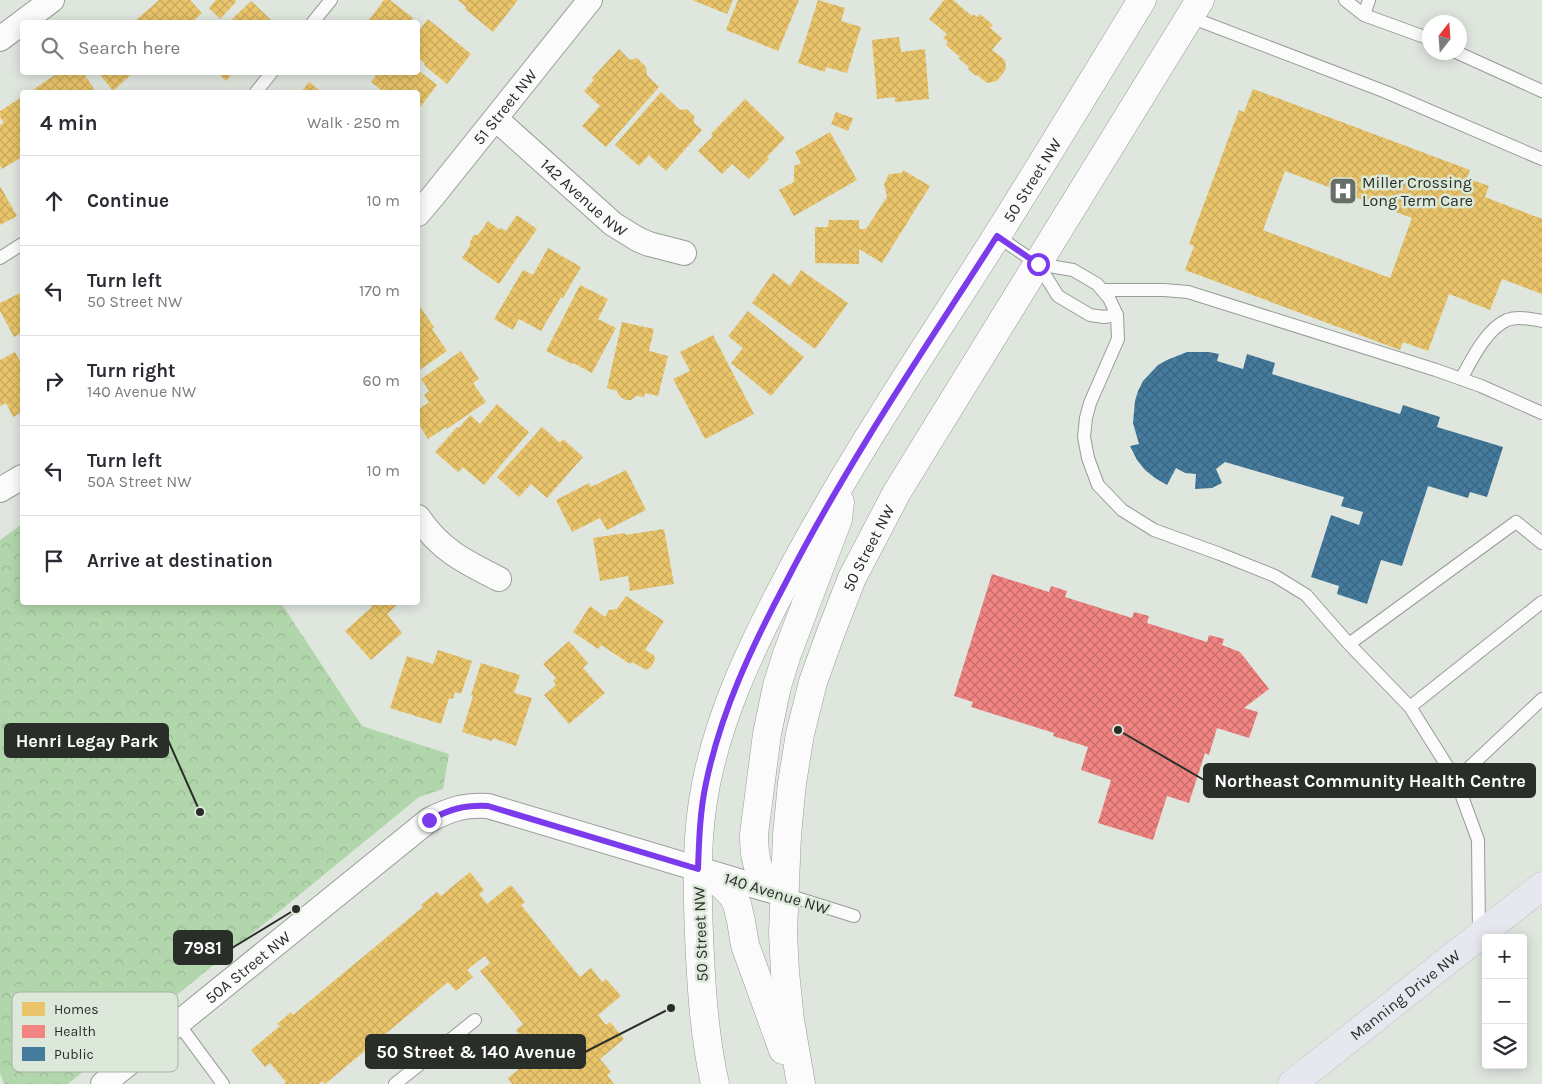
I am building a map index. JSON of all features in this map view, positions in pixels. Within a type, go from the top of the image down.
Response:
[{"type":"main road","name":"50 Street NW","points":[[715,1084],[710,1060],[701,985],[698,869],[700,822],[705,785],[723,720],[749,654],[803,548],[843,478],[997,236],[1142,0]]},
{"type":"main road","name":"50 Street NW","points":[[801,1084],[790,1020],[785,972],[784,894],[791,792],[800,734],[813,682],[830,632],[852,578],[897,492],[1195,8]]},
{"type":"main road","points":[[784,894],[765,880],[757,862],[754,846],[767,734],[777,686],[787,654],[838,519],[843,478]]},
{"type":"main road","points":[[698,869],[720,882],[732,895],[737,904],[745,944],[796,1084]]},
{"type":"main road","name":"Manning Drive NW","points":[[1292,1084],[1542,886]]},
{"type":"street","points":[[25,20],[52,0]]},
{"type":"street","name":"51 Street NW","points":[[420,212],[590,0]]},
{"type":"street","points":[[0,39],[20,24]]},
{"type":"street","name":"142 Avenue NW","points":[[496,119],[613,224],[639,240],[684,253]]},
{"type":"street","points":[[0,490],[20,479]]},
{"type":"street","points":[[420,520],[435,539],[446,549],[458,558],[499,580]]},
{"type":"street","name":"140 Avenue NW","points":[[470,805],[502,809],[784,894]]},
{"type":"street","name":"50A Street NW","points":[[178,1023],[429,820],[450,810],[470,805]]},
{"type":"street","name":"50A Street NW","points":[[103,1084],[118,1072]]},
{"type":"lane","points":[[315,20],[331,0]]},
{"type":"lane","points":[[1345,0],[1364,15],[1422,36]]},
{"type":"lane","points":[[1364,15],[1369,0]]},
{"type":"lane","points":[[1195,8],[1542,159]]},
{"type":"lane","points":[[1467,57],[1542,91]]},
{"type":"lane","points":[[258,90],[270,75]]},
{"type":"lane","points":[[997,236],[1038,264],[1058,296],[1090,314],[1104,317],[1117,315]]},
{"type":"lane","points":[[0,258],[20,245]]},
{"type":"lane","points":[[1038,264],[1074,270],[1097,284],[1109,298],[1117,315],[1118,339],[1090,403],[1086,418],[1084,437],[1088,458],[1098,485],[1122,510],[1154,530],[1275,576],[1306,595],[1349,644],[1410,707],[1456,780],[1478,840],[1478,937]]},
{"type":"lane","points":[[1102,290],[1188,292],[1461,379],[1542,413]]},
{"type":"lane","points":[[1461,379],[1475,352],[1490,333],[1506,320],[1522,318],[1542,321]]},
{"type":"lane","points":[[1349,644],[1516,522],[1542,544]]},
{"type":"lane","points":[[1410,707],[1542,602]]},
{"type":"lane","points":[[1456,780],[1542,699]]},
{"type":"lane","name":"140 Avenue NW","points":[[784,894],[854,916]]},
{"type":"lane","points":[[394,1084],[474,1020]]},
{"type":"lane","points":[[178,1023],[223,1084]]},
{"type":"green space","points":[[20,525],[20,605],[282,605],[362,726],[449,754],[443,789],[419,797],[178,994],[178,992],[12,992],[12,1072],[83,1072],[68,1084],[4,1084],[0,1073],[0,540]]},
{"type":"building: Homes","points":[[159,0],[190,0],[202,13],[194,20],[136,20]]},
{"type":"building: Homes","points":[[216,0],[235,0],[236,2],[220,19],[209,8]]},
{"type":"building: Homes","points":[[384,0],[390,0],[413,18],[411,20],[369,20]]},
{"type":"building: Homes","points":[[458,0],[518,0],[493,32],[465,9],[466,7]]},
{"type":"building: Homes","points":[[692,0],[733,0],[727,14]]},
{"type":"building: Homes","points":[[738,0],[799,0],[778,51],[726,30]]},
{"type":"building: Homes","points":[[818,0],[845,8],[841,21],[861,27],[847,73],[826,67],[825,72],[798,63]]},
{"type":"building: Homes","points":[[944,0],[953,0],[972,16],[973,14],[977,17],[980,14],[993,25],[990,28],[1002,38],[992,50],[1005,60],[1006,69],[997,81],[987,83],[976,76],[958,58],[960,57],[946,45],[948,42],[943,38],[947,34],[929,19]]},
{"type":"building: Homes","points":[[251,1],[271,20],[231,20]]},
{"type":"building: Homes","points":[[428,19],[471,54],[447,84],[424,65],[420,59],[420,29]]},
{"type":"building: Homes","points":[[899,37],[901,52],[925,49],[929,99],[895,102],[895,97],[877,99],[872,40]]},
{"type":"building: Homes","points":[[619,49],[630,60],[637,58],[646,67],[647,75],[659,87],[606,147],[582,126],[600,106],[584,91],[594,80],[592,78]]},
{"type":"building: Homes","points":[[420,72],[437,85],[420,107],[420,90],[381,90],[371,82],[376,75],[420,75]]},
{"type":"building: Homes","points":[[55,75],[85,75],[95,90],[33,90]]},
{"type":"building: Homes","points":[[100,75],[131,75],[114,90]]},
{"type":"building: Homes","points":[[220,75],[231,75],[226,81]]},
{"type":"building: Homes","points":[[309,82],[319,90],[303,90]]},
{"type":"building: Homes","points":[[1253,89],[1470,170],[1467,178],[1489,186],[1485,197],[1542,219],[1542,294],[1502,279],[1490,310],[1449,294],[1428,351],[1403,342],[1400,350],[1185,270],[1194,246],[1189,244],[1239,110],[1244,112]],"holes":[[[1285,171],[1412,218],[1390,278],[1263,230]]]},
{"type":"building: Homes","points":[[661,92],[680,110],[687,109],[694,116],[694,123],[702,130],[666,171],[649,155],[639,166],[615,145]]},
{"type":"building: Homes","points":[[20,98],[20,158],[2,169],[0,165],[0,125],[4,123],[0,117],[0,111]]},
{"type":"building: Homes","points":[[745,99],[785,138],[767,157],[769,159],[749,179],[732,164],[722,174],[698,151],[713,136],[711,134]]},
{"type":"building: Homes","points":[[836,112],[853,118],[848,131],[831,124]]},
{"type":"building: Homes","points":[[830,132],[857,180],[794,216],[779,190],[794,182],[794,166],[801,163],[795,152]]},
{"type":"building: Homes","points":[[903,170],[930,186],[882,263],[859,249],[859,264],[815,263],[815,227],[828,227],[829,220],[859,220],[859,229],[866,229],[887,197],[884,184],[889,174],[902,173]]},
{"type":"building: Homes","points":[[0,186],[17,216],[0,225]]},
{"type":"building: Homes","points":[[517,215],[537,229],[499,284],[462,258],[470,246],[474,235],[478,235],[488,221],[500,230],[501,228],[506,231]]},
{"type":"building: Homes","points":[[548,248],[581,267],[541,331],[519,319],[513,330],[494,319],[523,270],[533,275]]},
{"type":"building: Homes","points":[[801,270],[848,303],[815,349],[752,303],[773,273],[790,286]]},
{"type":"building: Homes","points":[[580,285],[608,299],[598,319],[616,328],[592,373],[546,351]]},
{"type":"building: Homes","points":[[20,293],[20,334],[14,337],[0,311],[0,303]]},
{"type":"building: Homes","points":[[420,307],[434,327],[432,329],[447,351],[420,370]]},
{"type":"building: Homes","points":[[748,311],[804,357],[771,396],[731,363],[743,348],[728,336]]},
{"type":"building: Homes","points":[[622,322],[654,329],[649,351],[668,356],[658,396],[645,393],[644,397],[636,396],[631,400],[626,400],[620,397],[617,391],[607,388]]},
{"type":"building: Homes","points":[[713,335],[754,414],[705,439],[673,379],[690,371],[680,352]]},
{"type":"building: Homes","points":[[461,351],[479,379],[473,383],[486,402],[447,429],[446,427],[428,439],[420,426],[420,409],[429,402],[424,395],[429,391],[421,379]]},
{"type":"building: Homes","points":[[15,352],[20,361],[20,413],[13,417],[6,403],[0,406],[0,360]]},
{"type":"building: Homes","points":[[497,404],[529,432],[484,485],[463,467],[458,472],[435,452],[470,415],[480,424]]},
{"type":"building: Homes","points":[[542,427],[560,443],[563,439],[583,457],[547,498],[531,484],[519,497],[497,477]]},
{"type":"building: Homes","points":[[626,470],[646,510],[607,530],[600,518],[572,532],[556,500],[589,483],[591,487]]},
{"type":"building: Homes","points":[[664,529],[674,584],[630,591],[628,576],[600,581],[593,538]]},
{"type":"building: Homes","points":[[626,596],[664,621],[645,650],[654,655],[655,660],[651,667],[646,670],[632,662],[630,664],[601,645],[598,649],[573,632],[590,606],[605,617],[609,610],[617,609]]},
{"type":"building: Homes","points":[[371,605],[397,605],[387,614],[402,633],[371,660],[345,631],[372,607]]},
{"type":"building: Homes","points":[[569,641],[588,663],[583,668],[605,693],[569,724],[544,695],[556,685],[553,681],[556,678],[543,664]]},
{"type":"building: Homes","points":[[438,650],[472,661],[461,694],[455,692],[453,699],[449,698],[441,724],[390,708],[407,656],[433,664]]},
{"type":"building: Homes","points":[[481,663],[520,675],[514,693],[532,698],[516,746],[493,738],[492,741],[462,732]]},
{"type":"building: Homes","points":[[470,872],[484,890],[479,894],[487,904],[511,885],[525,902],[521,905],[580,977],[591,968],[602,982],[606,979],[621,996],[598,1015],[606,1025],[610,1022],[624,1039],[600,1059],[611,1072],[607,1075],[614,1084],[512,1084],[508,1078],[537,1054],[535,1051],[542,1045],[538,1041],[530,1047],[516,1030],[523,1024],[480,971],[490,963],[485,956],[467,970],[473,977],[456,991],[448,982],[325,1084],[322,1081],[319,1084],[284,1084],[286,1082],[270,1063],[265,1067],[251,1050],[280,1026],[277,1024],[291,1012],[293,1015],[423,907],[421,905],[437,892],[441,896]]},
{"type":"building: Health","points":[[992,574],[1049,592],[1051,586],[1067,591],[1065,597],[1132,618],[1134,612],[1149,616],[1147,623],[1207,642],[1209,635],[1224,639],[1222,645],[1240,652],[1269,689],[1244,708],[1258,712],[1249,738],[1217,728],[1209,755],[1205,753],[1189,803],[1167,796],[1153,840],[1098,823],[1111,780],[1081,770],[1088,747],[1053,736],[1054,733],[971,707],[973,702],[954,696]]},
{"type":"building: Public","points":[[1187,352],[1219,354],[1217,361],[1243,369],[1247,354],[1275,363],[1272,374],[1400,414],[1403,405],[1440,417],[1437,427],[1503,447],[1487,497],[1470,492],[1468,498],[1428,486],[1402,566],[1381,560],[1367,604],[1337,594],[1339,586],[1311,577],[1331,515],[1359,525],[1363,512],[1341,506],[1344,497],[1225,462],[1216,469],[1222,483],[1212,488],[1195,489],[1196,474],[1185,473],[1176,468],[1167,485],[1145,470],[1137,460],[1130,446],[1139,444],[1133,423],[1138,391],[1143,381],[1158,365]]},
{"type":"place","name":"Miller Crossing Long Term Care","points":[[1343,191]]},
{"type":"place","name":"Northeast Community Health Centre","points":[[1118,730]]},
{"type":"place","name":"Henri Legay Park","points":[[200,812]]},
{"type":"place","name":"7981","points":[[296,909]]},
{"type":"place","name":"50 Street & 140 Avenue","points":[[671,1008]]},
{"type":"route","points":[[429,820],[450,810],[470,805],[488,806],[698,869],[700,822],[705,785],[723,720],[749,654],[803,548],[876,424],[997,236],[1038,264]]}]
